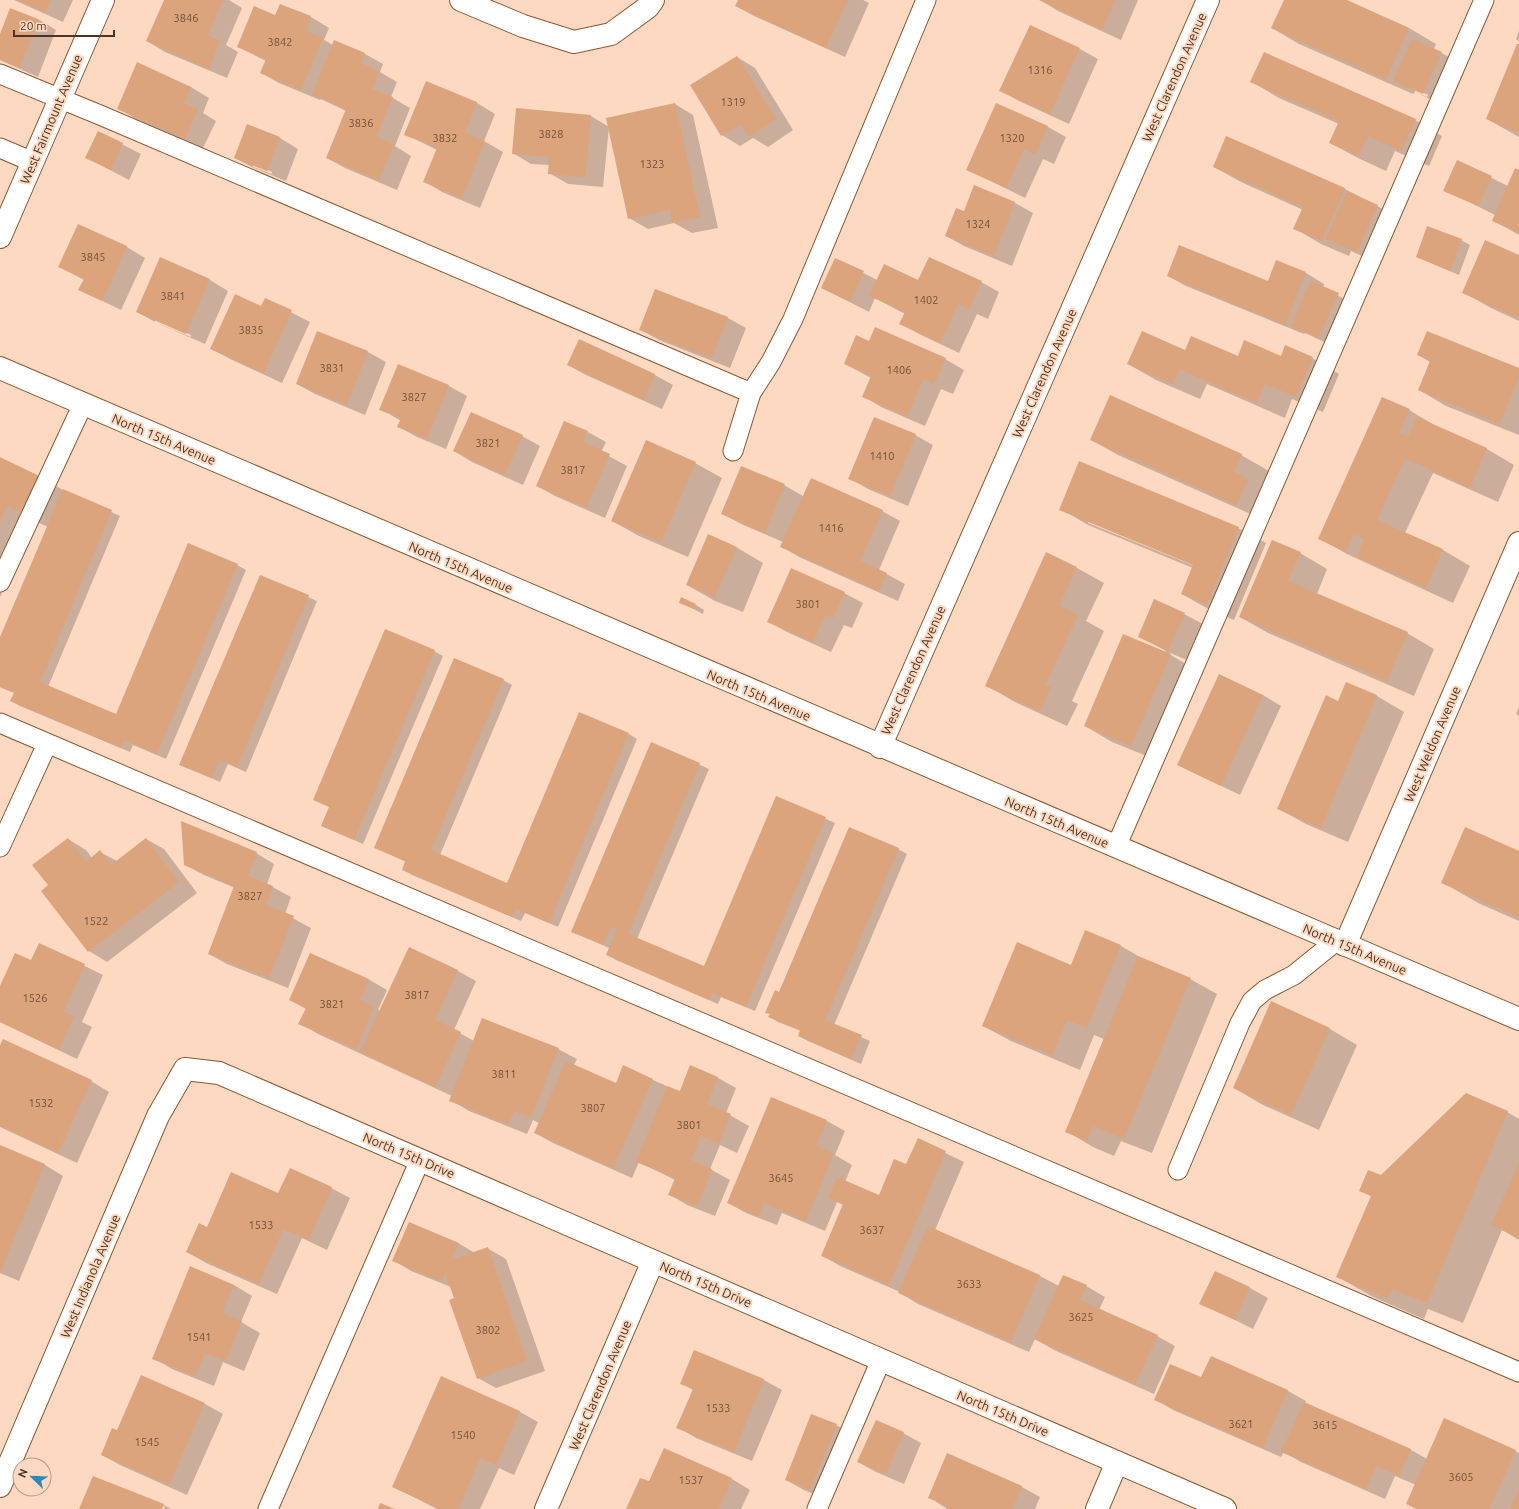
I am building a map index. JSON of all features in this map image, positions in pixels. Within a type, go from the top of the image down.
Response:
[{"type":"street","name":"West Fairmount Avenue","points":[[0,237],[103,0]]},
{"type":"street","points":[[461,0],[523,26],[574,42],[611,34],[648,7],[653,0]]},
{"type":"street","name":"West Clarendon Avenue","points":[[880,746],[1208,0]]},
{"type":"street","name":"North 15th Avenue","points":[[0,368],[1519,1019]]},
{"type":"street","name":"West Weldon Avenue","points":[[1340,943],[1519,543]]},
{"type":"street","name":"North 15th Drive","points":[[185,1069],[219,1074],[1225,1509]]},
{"type":"street","name":"West Indianola Avenue","points":[[0,1484],[158,1116],[185,1069]]},
{"type":"street","name":"West Clarendon Avenue","points":[[546,1509],[653,1261]]},
{"type":"street","points":[[1097,1509],[1117,1462]]},
{"type":"lane","points":[[733,451],[752,393],[771,362],[793,319],[926,0]]},
{"type":"lane","points":[[1116,847],[1484,0]]},
{"type":"lane","points":[[0,74],[752,393]]},
{"type":"lane","points":[[0,148],[33,162]]},
{"type":"lane","points":[[0,582],[83,404]]},
{"type":"lane","points":[[0,723],[1519,1372]]},
{"type":"lane","points":[[0,848],[47,744]]},
{"type":"lane","points":[[1178,1170],[1240,1023],[1252,1001],[1265,990],[1294,975],[1340,943]]},
{"type":"lane","points":[[268,1509],[420,1160]]},
{"type":"lane","points":[[817,1509],[882,1360]]},
{"type":"building","points":[[17,0],[50,0],[45,12]]},
{"type":"building","points":[[164,0],[223,0],[208,35],[220,41],[209,69],[146,41]]},
{"type":"building","points":[[738,0],[848,0],[826,48],[735,6]]},
{"type":"building","points":[[1039,0],[1116,0],[1102,30]]},
{"type":"building","points":[[1284,0],[1347,0],[1409,28],[1386,80],[1271,28]]},
{"type":"building","points":[[280,4],[311,16],[306,31],[323,38],[301,90],[260,73],[266,59],[237,47],[254,6],[275,15]]},
{"type":"building","points":[[10,8],[38,19],[20,68],[0,60],[0,34]]},
{"type":"building","points":[[1030,25],[1080,48],[1050,114],[999,91]]},
{"type":"building","points":[[1412,39],[1442,52],[1423,94],[1393,81]]},
{"type":"building","points":[[334,40],[365,53],[361,63],[379,71],[372,89],[393,97],[376,137],[394,144],[379,180],[326,158],[346,109],[312,95]]},
{"type":"building","points":[[1517,44],[1519,44],[1519,133],[1486,119]]},
{"type":"building","points":[[1264,52],[1416,119],[1401,151],[1368,136],[1359,156],[1329,143],[1339,121],[1250,82]]},
{"type":"building","points":[[737,56],[776,119],[749,137],[741,124],[721,136],[690,85]]},
{"type":"building","points":[[137,62],[191,87],[184,103],[198,109],[185,139],[117,109]]},
{"type":"building","points":[[426,81],[477,102],[465,133],[485,141],[462,198],[423,182],[437,148],[404,135]]},
{"type":"building","points":[[675,103],[700,217],[672,223],[670,210],[628,219],[606,118]]},
{"type":"building","points":[[996,103],[1048,126],[1035,154],[1024,149],[1006,188],[966,170]]},
{"type":"building","points":[[516,108],[591,115],[585,177],[548,174],[549,157],[512,154]]},
{"type":"building","points":[[247,124],[280,137],[267,171],[234,158]]},
{"type":"building","points":[[98,131],[123,143],[111,170],[85,158]]},
{"type":"building","points":[[1226,136],[1345,188],[1322,241],[1293,229],[1303,207],[1213,167]]},
{"type":"building","points":[[1457,160],[1492,176],[1478,206],[1443,191]]},
{"type":"building","points":[[1515,168],[1519,170],[1519,233],[1492,221]]},
{"type":"building","points":[[974,185],[1015,202],[994,256],[945,236],[956,208],[964,211]]},
{"type":"building","points":[[1347,191],[1378,205],[1357,252],[1326,239]]},
{"type":"building","points":[[78,224],[127,246],[102,301],[78,290],[84,279],[58,267]]},
{"type":"building","points":[[1427,226],[1462,239],[1450,271],[1416,257]]},
{"type":"building","points":[[1485,240],[1519,255],[1519,318],[1462,293]]},
{"type":"building","points":[[1179,245],[1268,281],[1276,260],[1306,272],[1285,325],[1167,276]]},
{"type":"building","points":[[160,257],[210,279],[186,334],[136,312]]},
{"type":"building","points":[[929,257],[982,281],[969,309],[958,304],[941,343],[899,324],[905,312],[869,296],[884,264],[918,280]]},
{"type":"building","points":[[835,258],[864,271],[850,302],[821,288]]},
{"type":"building","points":[[1311,281],[1339,293],[1318,338],[1291,326]]},
{"type":"building","points":[[655,289],[728,317],[712,358],[639,330]]},
{"type":"building","points":[[235,294],[261,306],[265,298],[292,310],[264,373],[210,349]]},
{"type":"building","points":[[875,327],[946,358],[934,384],[923,379],[907,416],[862,397],[871,376],[844,364],[856,335],[869,341]]},
{"type":"building","points":[[317,331],[368,351],[347,405],[296,384]]},
{"type":"building","points":[[1142,331],[1185,350],[1191,336],[1238,356],[1244,340],[1281,356],[1285,345],[1313,357],[1296,397],[1265,384],[1257,403],[1179,369],[1173,384],[1127,364]]},
{"type":"building","points":[[1427,331],[1519,368],[1519,376],[1500,424],[1418,390],[1430,361],[1417,355]]},
{"type":"building","points":[[579,339],[655,374],[644,400],[567,365]]},
{"type":"building","points":[[398,364],[449,385],[427,439],[397,427],[401,418],[379,410]]},
{"type":"building","points":[[1110,395],[1242,454],[1234,472],[1248,479],[1237,505],[1090,440]]},
{"type":"building","points":[[1382,397],[1410,409],[1399,433],[1408,437],[1417,417],[1487,448],[1470,488],[1405,458],[1377,520],[1443,549],[1426,588],[1357,557],[1364,539],[1354,534],[1346,552],[1318,539]]},
{"type":"building","points":[[471,412],[523,435],[505,475],[453,451]]},
{"type":"building","points":[[874,417],[916,434],[890,496],[848,479]]},
{"type":"building","points":[[564,421],[588,431],[583,442],[610,454],[586,508],[536,486]]},
{"type":"building","points":[[646,440],[696,462],[661,542],[611,521]]},
{"type":"building","points":[[0,457],[39,476],[22,513],[7,506],[0,522]]},
{"type":"building","points":[[1079,461],[1239,527],[1207,605],[1181,594],[1193,565],[1059,510]]},
{"type":"building","points":[[741,466],[785,484],[765,533],[721,514]]},
{"type":"building","points":[[811,478],[883,510],[860,561],[887,573],[879,591],[780,547]]},
{"type":"building","points":[[63,489],[112,510],[40,682],[116,714],[188,543],[238,564],[157,754],[124,740],[121,748],[10,701],[14,693],[0,687],[0,637]]},
{"type":"building","points":[[708,534],[737,547],[715,597],[686,585]]},
{"type":"building","points":[[1272,540],[1301,552],[1288,581],[1408,632],[1387,681],[1239,617]]},
{"type":"building","points":[[1046,552],[1077,567],[1059,606],[1078,615],[1045,685],[1051,687],[1040,711],[985,686]]},
{"type":"building","points":[[791,568],[845,592],[833,618],[825,615],[813,642],[767,622]]},
{"type":"building","points":[[260,575],[309,595],[237,767],[219,760],[211,778],[179,765]]},
{"type":"building","points":[[681,597],[696,604],[694,609],[679,603]]},
{"type":"building","points":[[1154,599],[1185,613],[1168,651],[1138,637]]},
{"type":"building","points":[[385,629],[435,650],[354,840],[321,826],[329,807],[313,800]]},
{"type":"building","points":[[1123,634],[1171,654],[1131,746],[1084,726]]},
{"type":"building","points":[[454,658],[504,679],[431,850],[507,883],[579,712],[629,733],[549,923],[516,909],[512,917],[402,870],[405,861],[374,848]]},
{"type":"building","points":[[1219,674],[1263,695],[1221,786],[1177,765]]},
{"type":"building","points":[[1346,682],[1377,695],[1321,828],[1277,809],[1326,695],[1338,701]]},
{"type":"building","points":[[651,742],[700,763],[628,934],[704,966],[776,796],[826,817],[746,1007],[712,993],[709,1000],[606,955],[617,929],[610,927],[603,945],[571,932]]},
{"type":"building","points":[[181,821],[257,852],[248,876],[273,886],[266,905],[294,916],[269,978],[208,954],[234,886],[184,865]]},
{"type":"building","points":[[849,827],[899,848],[825,1020],[862,1035],[851,1059],[798,1036],[800,1030],[768,1017],[770,1014],[765,1013],[775,990],[779,992]]},
{"type":"building","points":[[1465,827],[1519,851],[1519,917],[1441,883]]},
{"type":"building","points":[[68,838],[86,862],[100,850],[111,865],[146,838],[179,882],[88,952],[41,891],[48,885],[32,865]]},
{"type":"building","points":[[1085,930],[1121,945],[1087,1028],[1067,1020],[1052,1055],[982,1026],[1017,942],[1071,965]]},
{"type":"building","points":[[39,943],[85,964],[64,1011],[74,1016],[59,1050],[0,1022],[0,986],[15,953],[31,960]]},
{"type":"building","points":[[409,947],[458,970],[435,1020],[461,1032],[435,1087],[360,1052]]},
{"type":"building","points":[[310,953],[369,979],[360,1000],[374,1007],[356,1049],[298,1024],[306,1008],[289,1000]]},
{"type":"building","points":[[1138,956],[1191,978],[1124,1139],[1093,1126],[1087,1141],[1065,1132]]},
{"type":"building","points":[[1271,1001],[1330,1028],[1291,1115],[1233,1088]]},
{"type":"building","points":[[482,1018],[559,1048],[531,1117],[514,1111],[508,1124],[449,1101]]},
{"type":"building","points":[[3,1039],[92,1080],[58,1153],[0,1126],[0,1045]]},
{"type":"building","points":[[566,1061],[616,1083],[623,1065],[653,1079],[613,1168],[534,1133]]},
{"type":"building","points":[[690,1065],[718,1077],[707,1104],[731,1114],[719,1143],[701,1136],[691,1160],[712,1169],[697,1206],[668,1195],[675,1178],[636,1162],[667,1086],[680,1091]]},
{"type":"building","points":[[1466,1093],[1508,1111],[1427,1303],[1392,1289],[1388,1299],[1336,1277],[1371,1196],[1359,1191],[1368,1170],[1381,1175]]},
{"type":"building","points":[[771,1097],[827,1120],[816,1146],[834,1153],[806,1221],[764,1203],[758,1216],[727,1203]]},
{"type":"building","points":[[918,1138],[946,1151],[889,1285],[821,1256],[843,1204],[828,1198],[837,1177],[879,1195],[894,1159],[906,1164]]},
{"type":"building","points":[[0,1145],[45,1164],[0,1273]]},
{"type":"building","points":[[1519,1163],[1519,1238],[1491,1225]]},
{"type":"building","points":[[290,1168],[332,1187],[309,1240],[283,1229],[259,1284],[186,1252],[199,1223],[207,1227],[231,1172],[278,1193]]},
{"type":"building","points":[[409,1222],[459,1243],[451,1260],[488,1247],[527,1361],[477,1379],[449,1300],[454,1298],[445,1273],[441,1281],[392,1261]]},
{"type":"building","points":[[928,1226],[1040,1275],[1011,1342],[898,1293]]},
{"type":"building","points":[[190,1266],[234,1285],[222,1313],[242,1321],[226,1361],[205,1353],[195,1376],[152,1359]]},
{"type":"building","points":[[1215,1271],[1250,1287],[1235,1320],[1199,1304]]},
{"type":"building","points":[[1063,1275],[1087,1285],[1080,1300],[1158,1335],[1135,1384],[1034,1339]]},
{"type":"building","points":[[694,1350],[764,1379],[734,1452],[676,1428],[693,1389],[680,1384]]},
{"type":"building","points":[[1211,1356],[1288,1390],[1263,1448],[1154,1400],[1170,1364],[1201,1377]]},
{"type":"building","points":[[141,1375],[205,1403],[169,1485],[101,1455],[112,1428],[117,1430]]},
{"type":"building","points":[[441,1376],[520,1411],[496,1465],[480,1458],[458,1509],[440,1509],[392,1487]]},
{"type":"building","points":[[1304,1402],[1411,1449],[1399,1476],[1376,1466],[1366,1489],[1281,1452]]},
{"type":"building","points":[[811,1414],[837,1424],[810,1490],[785,1480]]},
{"type":"building","points":[[1444,1418],[1516,1450],[1489,1509],[1417,1509],[1406,1504]]},
{"type":"building","points":[[876,1420],[904,1432],[886,1474],[857,1462]]},
{"type":"building","points":[[664,1448],[732,1478],[719,1509],[626,1509],[640,1478],[649,1481]]},
{"type":"building","points":[[947,1453],[1022,1486],[1012,1509],[946,1509],[947,1506],[928,1498]]},
{"type":"building","points":[[93,1476],[164,1504],[162,1509],[79,1509]]},
{"type":"building","points":[[1519,1490],[1519,1509],[1510,1509]]},
{"type":"building","points":[[380,1503],[395,1509],[378,1509]]}]
